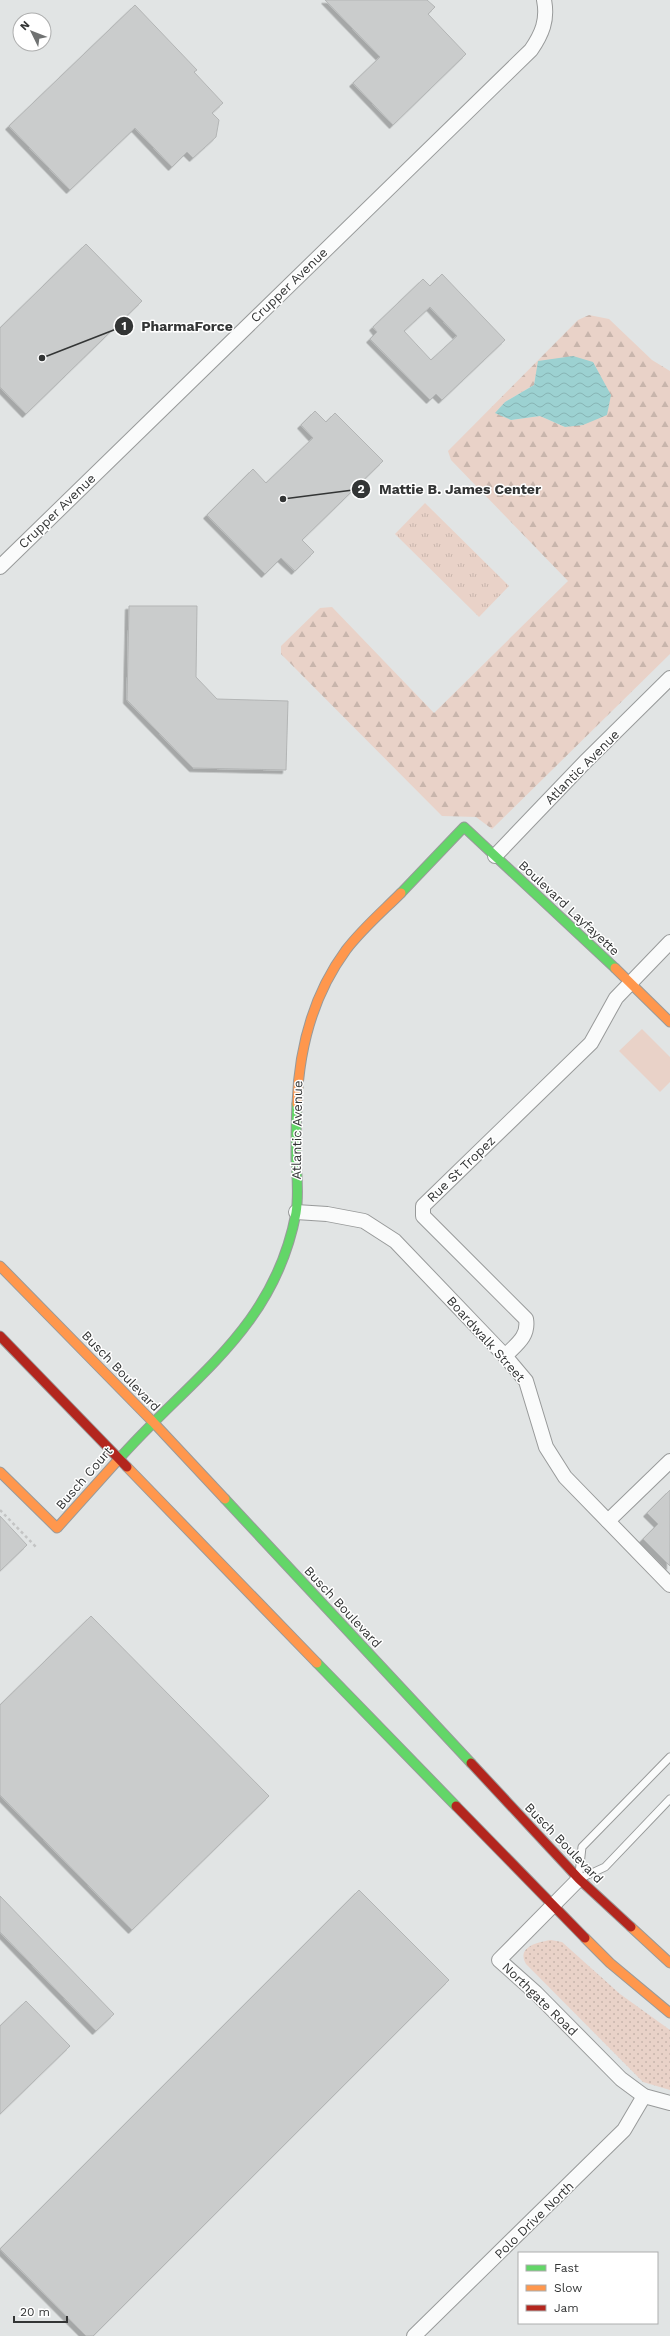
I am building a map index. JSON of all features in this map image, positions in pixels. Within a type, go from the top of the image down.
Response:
[{"type":"main road","name":"Boulevard Layfayette","points":[[450,841],[464,827],[630,982],[670,1022]]},
{"type":"main road","name":"Atlantic Avenue","points":[[153,1422],[220,1359],[250,1323],[269,1291],[296,1212],[298,1074],[303,1039],[314,1003],[331,970],[347,949],[450,841]]},
{"type":"main road","name":"Busch Boulevard","points":[[0,1266],[153,1422],[579,1879],[670,1963]]},
{"type":"main road","points":[[0,1336],[552,1905],[610,1963],[670,2012]]},
{"type":"main road","name":"Busch Court","points":[[0,1472],[57,1528],[153,1422]]},
{"type":"street","name":"Crupper Avenue","points":[[0,567],[531,50],[543,32],[545,6]]},
{"type":"street","name":"Atlantic Avenue","points":[[495,856],[585,762],[670,678]]},
{"type":"street","points":[[630,982],[670,942]]},
{"type":"street","name":"Rue St Tropez","points":[[505,1356],[524,1337],[528,1328],[526,1319],[423,1216],[423,1206],[591,1043],[616,998],[630,982]]},
{"type":"street","name":"Boardwalk Street","points":[[296,1212],[327,1214],[364,1221],[395,1241],[505,1356],[526,1382],[550,1453],[565,1477],[670,1585]]},
{"type":"street","points":[[608,1521],[670,1461]]},
{"type":"street","name":"Northgate Road","points":[[579,1879],[499,1960],[536,1992],[621,2079],[644,2096],[670,2103]]},
{"type":"street","name":"Polo Drive North","points":[[414,2336],[624,2130],[644,2096]]},
{"type":"lane","points":[[579,1879],[582,1847],[670,1757]]},
{"type":"lane","points":[[579,1879],[605,1866],[670,1799]]},
{"type":"path","points":[[0,1510],[37,1548]]},
{"type":"green space","points":[[589,315],[609,319],[652,360],[670,371],[670,654],[492,829],[476,817],[442,816],[281,654],[281,646],[320,608],[332,607],[434,713],[568,581],[451,460],[448,451],[578,320]],"holes":[[[554,360],[593,362],[601,378],[565,427],[540,416],[511,420],[496,413],[505,402],[534,385],[539,361]]]},
{"type":"green space","points":[[425,503],[509,586],[479,617],[395,534]]},
{"type":"green space","points":[[642,1029],[670,1057],[670,1082],[660,1092],[619,1051]]},
{"type":"green space","points":[[551,1940],[562,1942],[620,1994],[670,2030],[670,2090],[643,2082],[526,1964],[524,1953],[526,1949],[540,1942]]},
{"type":"water","points":[[573,356],[593,362],[611,395],[607,415],[583,425],[565,427],[540,416],[511,420],[495,413],[505,402],[534,385],[538,361]]},
{"type":"building","points":[[325,0],[427,0],[435,7],[428,14],[466,54],[393,125],[353,83],[380,57]]},
{"type":"building","points":[[135,5],[197,70],[194,72],[223,103],[212,113],[219,120],[216,137],[193,158],[187,152],[172,167],[135,128],[70,190],[9,126]]},
{"type":"building","points":[[86,244],[142,301],[26,414],[0,387],[0,328]]},
{"type":"building","points":[[442,274],[505,340],[442,400],[436,394],[430,400],[370,339],[377,332],[373,327],[423,279],[430,286]],"holes":[[[430,307],[457,336],[431,360],[404,331]]]},
{"type":"building","points":[[315,411],[326,422],[335,413],[383,461],[302,540],[314,552],[295,571],[281,558],[265,574],[207,515],[253,469],[266,483],[313,438],[301,425]]},
{"type":"building","points":[[129,606],[197,606],[196,677],[217,699],[288,701],[286,770],[193,768],[127,700]]},
{"type":"building","points":[[670,1490],[670,1566],[643,1539],[658,1524],[647,1513]]},
{"type":"building","points":[[0,1516],[27,1545],[0,1571]]},
{"type":"building","points":[[91,1616],[269,1796],[132,1930],[0,1795],[0,1705]]},
{"type":"building","points":[[359,1890],[449,1980],[93,2336],[86,2336],[0,2249]]},
{"type":"building","points":[[0,1896],[114,2014],[96,2031],[0,1932]]},
{"type":"building","points":[[26,2001],[70,2046],[0,2114],[0,2026]]},
{"type":"traffic: fast","points":[[401,893],[464,827],[615,968]]},
{"type":"traffic: fast","points":[[118,1460],[226,1350],[249,1321],[269,1289],[285,1254],[296,1213],[298,1193],[296,1159],[297,1104]]},
{"type":"traffic: fast","points":[[225,1499],[471,1763]]},
{"type":"traffic: fast","points":[[317,1663],[456,1806]]},
{"type":"traffic: slow","points":[[297,1104],[298,1083],[305,1043],[310,1023],[325,985],[352,942],[401,893]]},
{"type":"traffic: slow","points":[[615,968],[670,1022]]},
{"type":"traffic: slow","points":[[0,1266],[153,1422],[225,1499]]},
{"type":"traffic: slow","points":[[0,1472],[57,1528],[118,1460]]},
{"type":"traffic: slow","points":[[127,1467],[317,1663]]},
{"type":"traffic: slow","points":[[631,1927],[670,1963]]},
{"type":"traffic: slow","points":[[585,1938],[610,1963],[670,2013]]},
{"type":"traffic: jam","points":[[0,1336],[127,1467]]},
{"type":"traffic: jam","points":[[471,1763],[579,1879],[631,1927]]},
{"type":"traffic: jam","points":[[456,1806],[585,1938]]},
{"type":"place","name":"PharmaForce","points":[[42,358]]},
{"type":"place","name":"Mattie B. James Center","points":[[283,499]]}]
